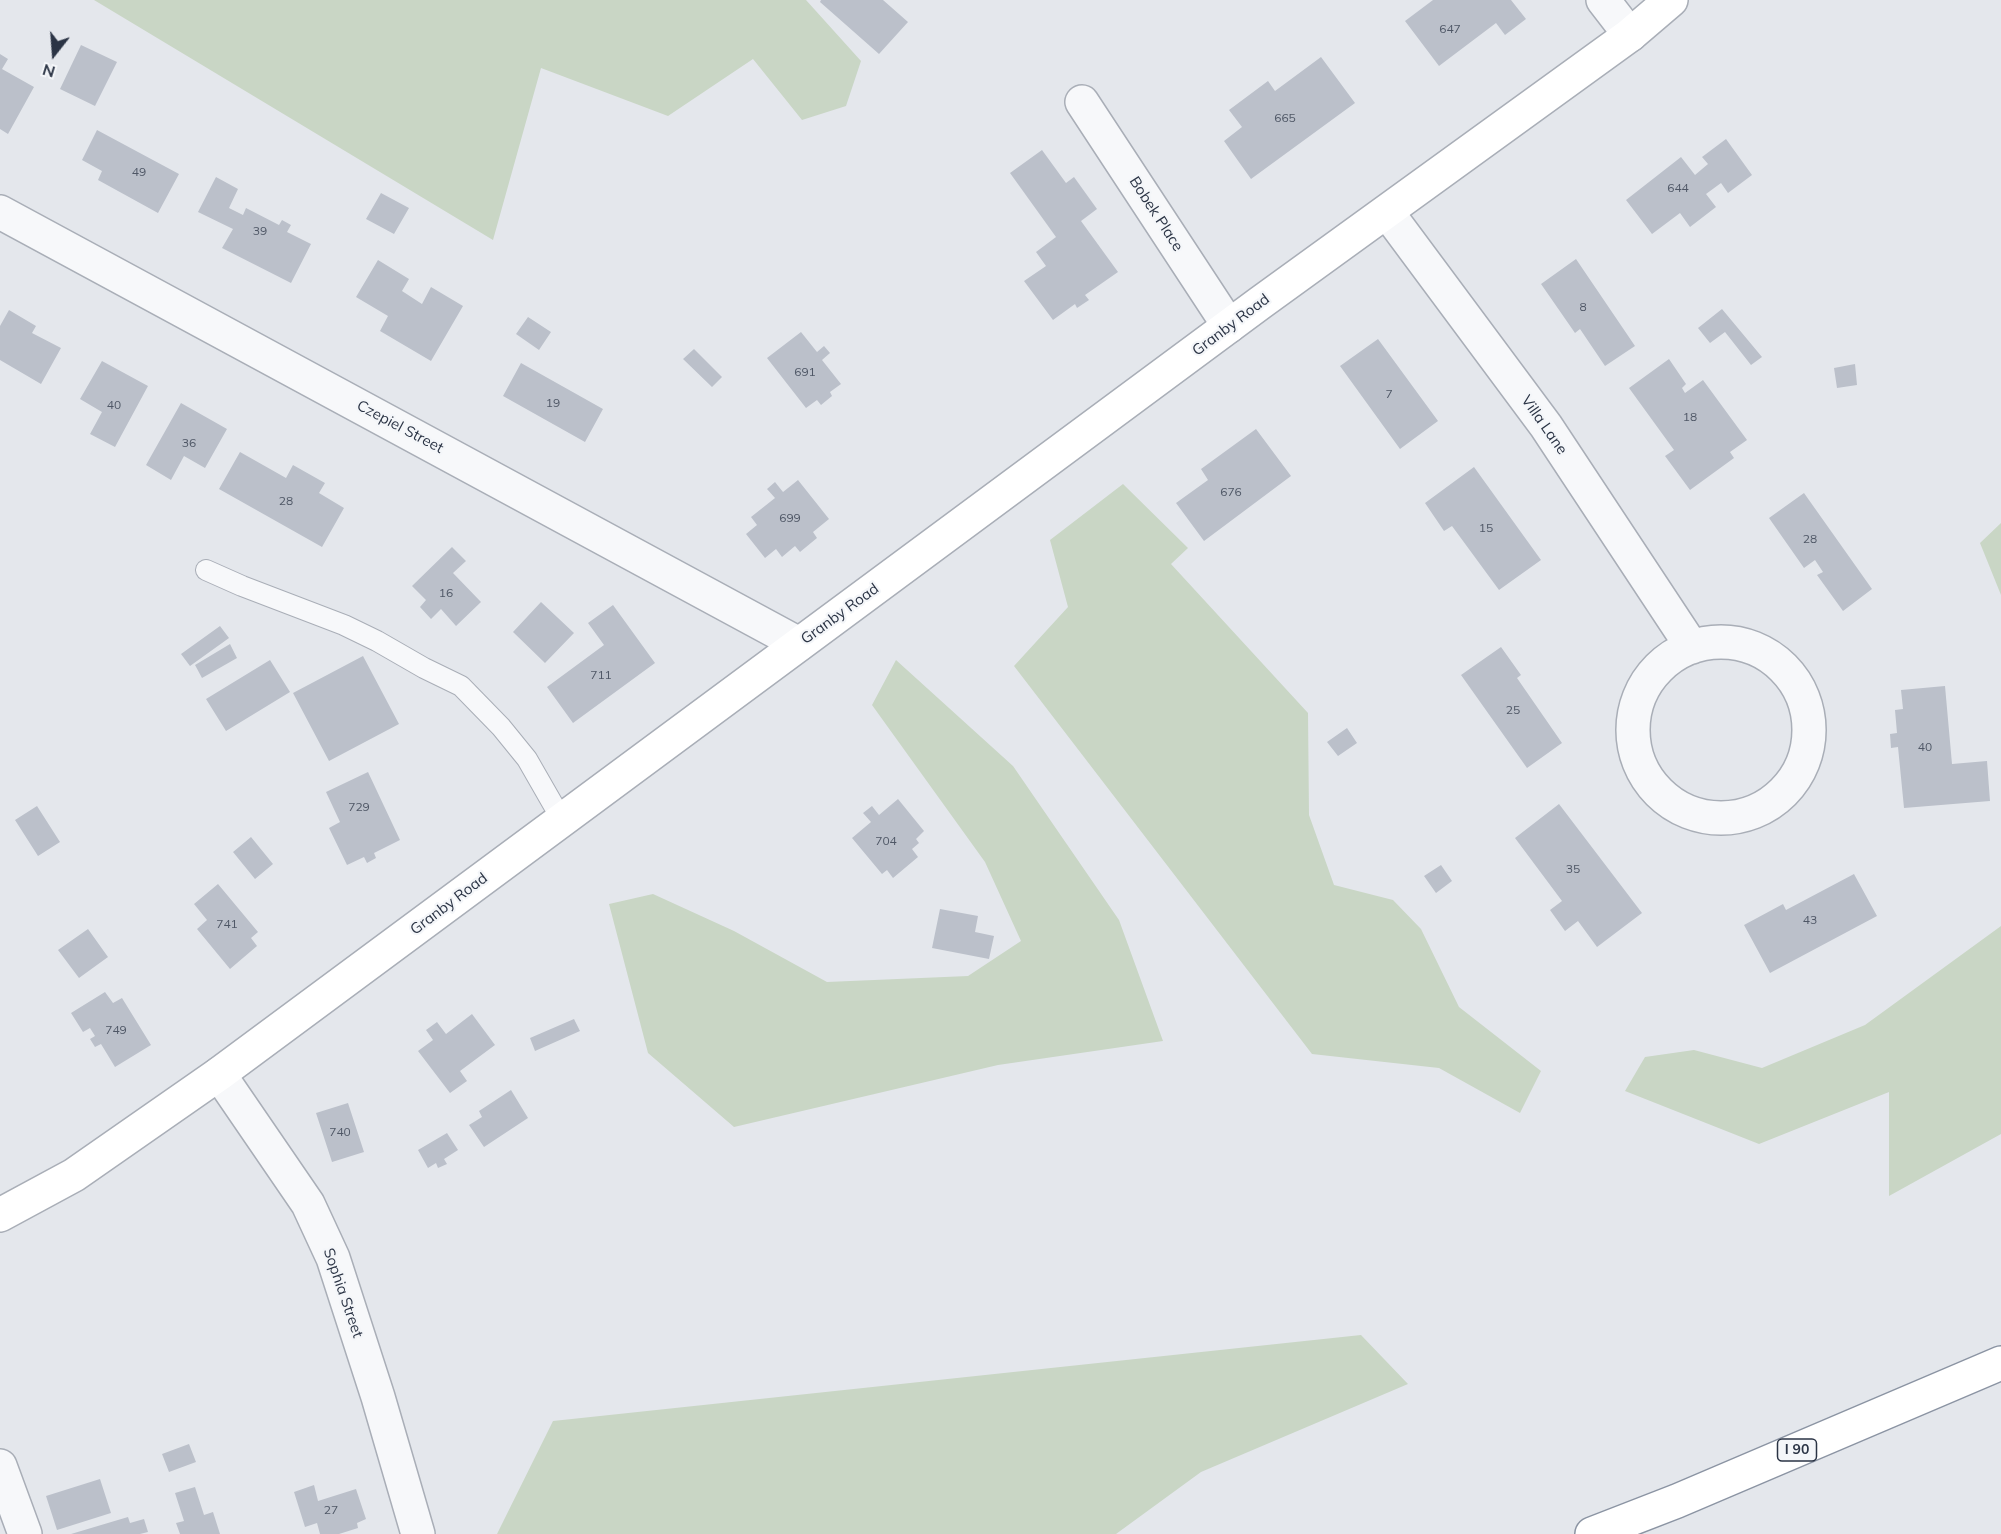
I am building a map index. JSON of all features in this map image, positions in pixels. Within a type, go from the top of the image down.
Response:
[{"type":"main road","name":"Granby Road","points":[[0,1215],[74,1175],[219,1074],[1229,326],[1630,35],[1671,0]]},
{"type":"main road","name":"I 90","points":[[1592,1534],[1677,1501],[2001,1363]]},
{"type":"street","points":[[1602,0],[1630,35]]},
{"type":"street","name":"Bobek Place","points":[[1082,102],[1229,326]]},
{"type":"street","name":"Czepiel Street","points":[[0,212],[799,644]]},
{"type":"street","name":"Villa Lane","points":[[1387,212],[1546,426],[1692,647]]},
{"type":"street","points":[[1712,642],[1731,642],[1751,647],[1769,656],[1785,668],[1797,684],[1806,703],[1810,722],[1810,742],[1796,779],[1782,795],[1766,807],[1748,815],[1727,819],[1706,818],[1686,812],[1667,800],[1652,786],[1641,768],[1634,748],[1633,727],[1636,706],[1644,687],[1657,669],[1673,656],[1692,647],[1712,642]]},
{"type":"street","name":"Sophia Street","points":[[219,1074],[308,1204],[333,1258],[378,1397],[418,1534]]},
{"type":"street","points":[[0,1466],[25,1534]]},
{"type":"lane","points":[[206,570],[377,641],[424,669],[461,686],[501,727],[527,759],[562,820]]},
{"type":"green space","points":[[94,0],[806,0],[861,61],[846,106],[802,120],[753,59],[668,116],[541,68],[493,240]]},
{"type":"green space","points":[[1123,484],[1188,548],[1171,564],[1308,713],[1309,815],[1334,885],[1393,900],[1421,929],[1459,1007],[1541,1071],[1520,1113],[1439,1068],[1312,1054],[1014,666],[1068,607],[1050,540]]},
{"type":"green space","points":[[2001,523],[2001,595],[1980,543]]},
{"type":"green space","points":[[896,660],[1013,766],[1119,920],[1163,1041],[998,1065],[734,1127],[648,1053],[609,904],[653,894],[734,931],[827,982],[968,976],[1021,941],[985,862],[872,705]]},
{"type":"green space","points":[[2001,926],[2001,1134],[1889,1196],[1889,1092],[1759,1144],[1625,1091],[1645,1057],[1694,1050],[1762,1068],[1865,1025]]},
{"type":"green space","points":[[1361,1335],[1408,1384],[1201,1472],[1116,1534],[497,1534],[553,1421]]},
{"type":"building","points":[[821,0],[883,0],[908,22],[879,54],[820,2]]},
{"type":"building","points":[[1433,0],[1511,0],[1526,19],[1505,35],[1496,23],[1439,66],[1405,21]]},
{"type":"building","points":[[81,45],[117,62],[95,106],[60,89]]},
{"type":"building","points":[[0,54],[8,59],[2,69],[34,87],[8,134],[0,129]]},
{"type":"building","points":[[1321,57],[1355,103],[1251,179],[1224,141],[1242,127],[1229,110],[1268,81],[1275,91]]},
{"type":"building","points":[[97,130],[179,174],[158,213],[98,180],[102,171],[82,160]]},
{"type":"building","points":[[1726,139],[1752,175],[1728,193],[1721,183],[1706,194],[1716,207],[1690,227],[1680,213],[1652,234],[1626,200],[1681,157],[1695,175],[1708,164],[1702,157]]},
{"type":"building","points":[[1042,150],[1066,183],[1074,177],[1097,209],[1081,221],[1118,272],[1085,295],[1089,300],[1077,308],[1075,304],[1053,320],[1024,281],[1046,266],[1036,252],[1056,237],[1010,173]]},
{"type":"building","points":[[216,177],[238,189],[229,208],[243,215],[246,208],[279,225],[282,220],[291,225],[287,232],[311,244],[291,283],[222,248],[233,229],[198,212]]},
{"type":"building","points":[[381,193],[409,208],[394,234],[366,219]]},
{"type":"building","points":[[1576,259],[1635,346],[1605,366],[1580,329],[1575,333],[1541,284]]},
{"type":"building","points":[[378,260],[409,279],[402,291],[422,304],[431,287],[463,306],[431,361],[380,331],[388,316],[356,297]]},
{"type":"building","points":[[1722,309],[1762,357],[1751,365],[1725,332],[1710,343],[1698,328]]},
{"type":"building","points":[[9,310],[36,326],[32,333],[61,348],[41,384],[0,360],[0,326]]},
{"type":"building","points":[[528,317],[551,332],[539,350],[516,334]]},
{"type":"building","points":[[801,332],[817,352],[824,346],[830,353],[822,360],[841,384],[830,392],[832,396],[821,405],[817,400],[806,408],[767,358]]},
{"type":"building","points":[[1378,339],[1438,421],[1400,449],[1340,366]]},
{"type":"building","points":[[694,349],[722,377],[712,387],[683,359]]},
{"type":"building","points":[[1669,359],[1686,384],[1682,388],[1685,393],[1703,380],[1747,440],[1730,452],[1734,458],[1690,490],[1665,456],[1674,450],[1629,388]]},
{"type":"building","points":[[102,361],[148,386],[115,447],[90,434],[102,412],[80,399]]},
{"type":"building","points":[[521,363],[603,409],[585,442],[503,396]]},
{"type":"building","points":[[1855,364],[1857,385],[1837,388],[1834,368]]},
{"type":"building","points":[[181,403],[227,429],[205,468],[184,456],[171,480],[146,465]]},
{"type":"building","points":[[1256,429],[1291,476],[1204,541],[1176,503],[1208,480],[1201,469]]},
{"type":"building","points":[[240,452],[286,478],[293,465],[325,483],[319,493],[344,508],[322,547],[219,489]]},
{"type":"building","points":[[1474,467],[1541,560],[1499,590],[1452,526],[1444,531],[1425,503]]},
{"type":"building","points":[[798,480],[829,519],[813,532],[817,538],[800,552],[795,546],[782,557],[776,549],[765,558],[746,534],[757,525],[751,517],[775,498],[767,489],[775,482],[783,492]]},
{"type":"building","points":[[1804,493],[1872,589],[1843,611],[1817,575],[1823,572],[1815,560],[1804,568],[1769,518]]},
{"type":"building","points":[[452,547],[466,561],[453,573],[481,602],[456,626],[441,609],[431,619],[420,607],[426,600],[412,586]]},
{"type":"building","points":[[541,602],[574,633],[545,663],[513,632]]},
{"type":"building","points":[[613,605],[655,663],[573,723],[547,687],[604,645],[588,623]]},
{"type":"building","points":[[220,626],[229,638],[190,666],[181,654]]},
{"type":"building","points":[[230,644],[237,658],[202,678],[195,665]]},
{"type":"building","points":[[1501,647],[1521,675],[1517,678],[1562,743],[1527,768],[1461,675]]},
{"type":"building","points":[[363,656],[399,724],[329,761],[293,693]]},
{"type":"building","points":[[270,660],[290,692],[226,731],[206,699]]},
{"type":"building","points":[[1945,686],[1952,764],[1987,761],[1990,801],[1904,808],[1898,747],[1891,748],[1890,734],[1897,733],[1895,710],[1903,709],[1901,690]]},
{"type":"building","points":[[1347,728],[1357,743],[1338,756],[1327,742]]},
{"type":"building","points":[[368,772],[400,840],[374,853],[376,858],[367,863],[364,857],[347,865],[329,828],[340,822],[326,792]]},
{"type":"building","points":[[898,799],[924,831],[916,839],[919,843],[912,849],[918,857],[893,878],[887,870],[882,874],[852,838],[871,822],[863,813],[872,806],[879,815]]},
{"type":"building","points":[[1559,804],[1642,913],[1597,947],[1578,921],[1565,931],[1550,910],[1562,901],[1515,838]]},
{"type":"building","points":[[37,806],[60,842],[38,856],[15,820]]},
{"type":"building","points":[[251,837],[273,864],[255,879],[233,852]]},
{"type":"building","points":[[1441,865],[1452,881],[1436,893],[1424,876]]},
{"type":"building","points":[[1854,874],[1877,916],[1770,973],[1744,925],[1783,904],[1786,910]]},
{"type":"building","points":[[218,884],[258,932],[251,938],[257,946],[230,969],[197,929],[207,920],[194,904]]},
{"type":"building","points":[[940,909],[978,916],[975,932],[994,936],[989,959],[932,948]]},
{"type":"building","points":[[88,929],[108,957],[79,978],[58,950]]},
{"type":"building","points":[[105,992],[113,1003],[122,998],[151,1045],[115,1067],[101,1044],[95,1047],[90,1039],[95,1036],[90,1028],[83,1032],[71,1013]]},
{"type":"building","points":[[472,1014],[495,1045],[460,1071],[467,1081],[450,1093],[418,1051],[433,1040],[426,1030],[437,1022],[446,1034]]},
{"type":"building","points":[[574,1019],[580,1031],[535,1051],[530,1038]]},
{"type":"building","points":[[511,1090],[528,1118],[484,1147],[469,1125],[482,1117],[479,1111]]},
{"type":"building","points":[[348,1103],[364,1152],[332,1162],[316,1113]]},
{"type":"building","points":[[447,1133],[458,1150],[444,1159],[447,1164],[438,1168],[436,1163],[428,1168],[418,1150]]},
{"type":"building","points":[[189,1444],[196,1462],[169,1472],[162,1454]]},
{"type":"building","points":[[100,1479],[111,1513],[57,1530],[46,1496]]},
{"type":"building","points":[[314,1485],[318,1501],[356,1489],[366,1519],[357,1523],[358,1528],[339,1534],[320,1534],[317,1523],[305,1527],[294,1492]]},
{"type":"building","points":[[195,1487],[204,1515],[213,1512],[220,1534],[180,1534],[176,1523],[184,1521],[175,1493]]},
{"type":"building","points":[[128,1517],[130,1523],[144,1519],[148,1532],[71,1534]]}]
